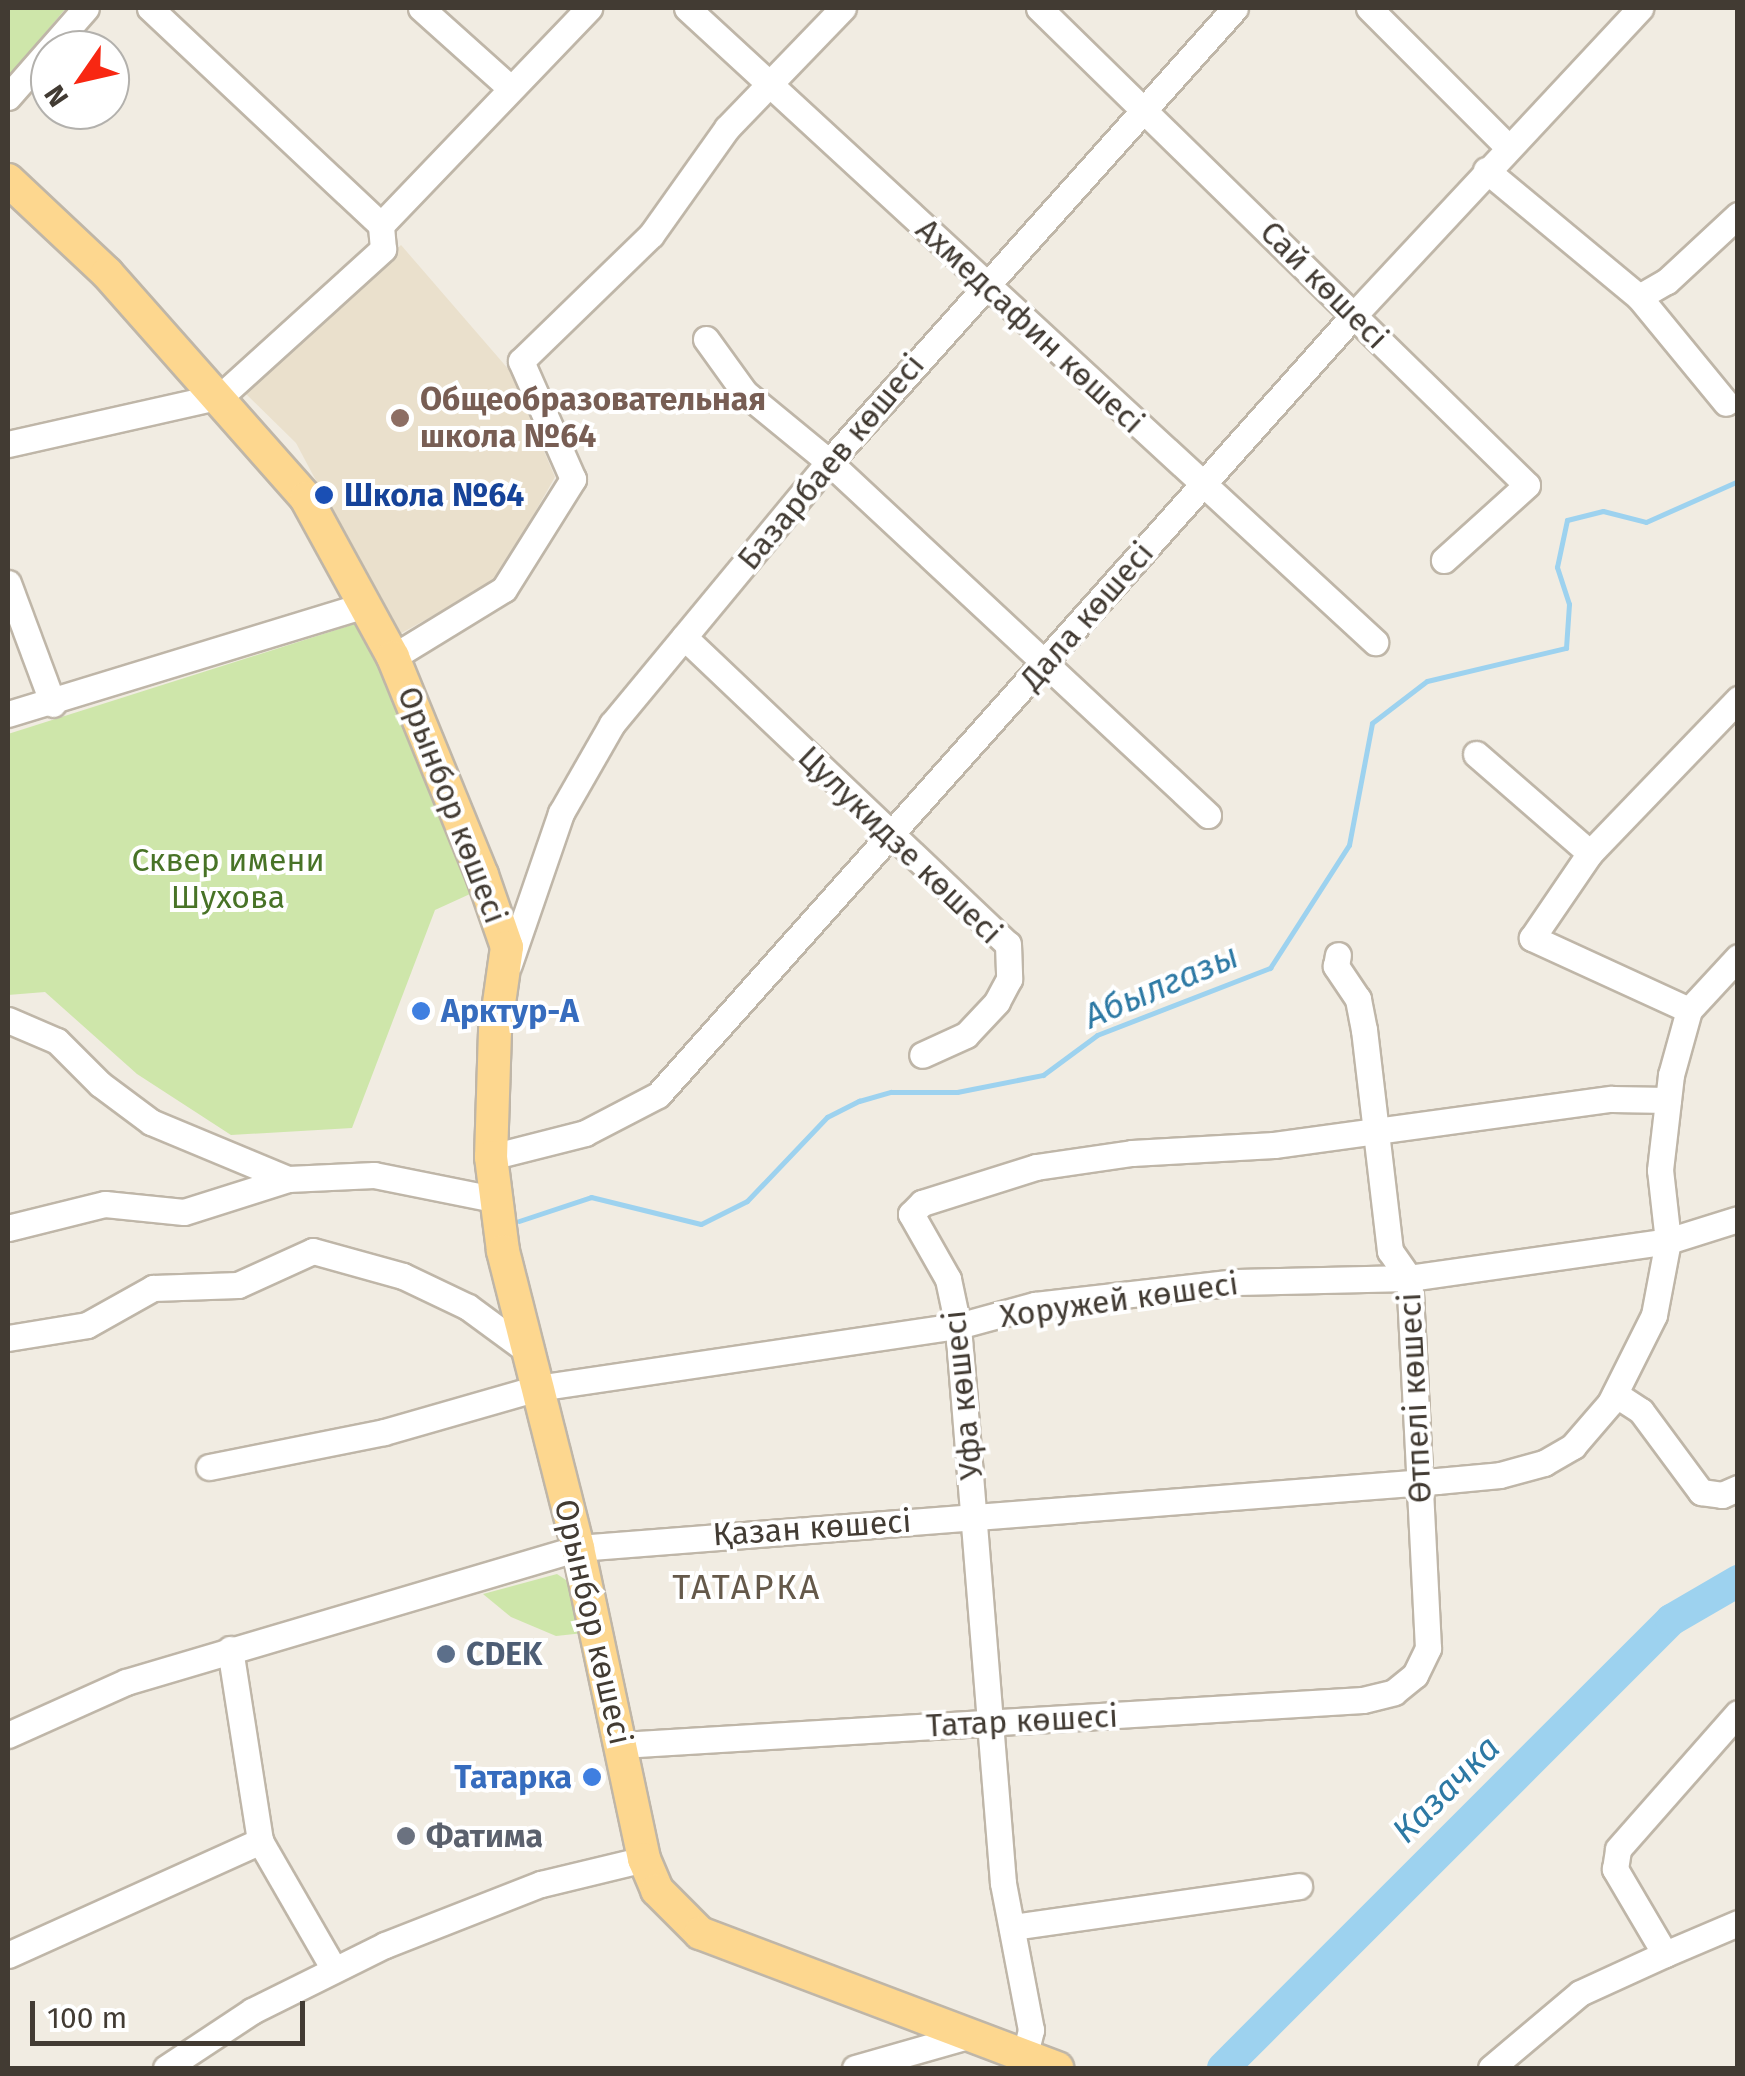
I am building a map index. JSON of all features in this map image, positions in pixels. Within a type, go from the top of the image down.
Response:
[{"type":"main road","name":"Орынбор көшесі","points":[[8,180],[107,272],[221,396],[306,498],[393,657],[482,875],[507,947],[507,969],[495,1031],[494,1199],[526,1349],[578,1548],[644,1859],[669,1907],[723,1943],[974,2034]]},
{"type":"main road","points":[[974,2034],[1057,2068]]},
{"type":"street","points":[[8,97],[86,8]]},
{"type":"street","points":[[150,8],[382,237]]},
{"type":"street","points":[[421,8],[509,87]]},
{"type":"street","points":[[8,444],[221,396],[382,237],[509,87],[590,8]]},
{"type":"street","name":"Ахмедсафин көшесі","points":[[687,8],[1201,486],[1375,642]]},
{"type":"street","points":[[393,657],[504,589],[573,480],[521,361],[651,236],[727,128],[771,89],[843,8]]},
{"type":"street","name":"Сай көшесі","points":[[1039,8],[1144,106],[1527,484],[1444,560]]},
{"type":"street","name":"Базарбаев көшесі","points":[[507,969],[562,813],[612,724],[829,462],[1235,8]]},
{"type":"street","points":[[1369,8],[1508,146]]},
{"type":"street","name":"Дала көшесі","points":[[492,1157],[585,1133],[658,1095],[1047,664],[1354,315],[1640,8]]},
{"type":"street","points":[[1486,170],[1639,297],[1726,403]]},
{"type":"street","points":[[1639,297],[1666,281],[1738,214]]},
{"type":"street","points":[[706,340],[745,394],[829,462],[1208,815]]},
{"type":"street","points":[[8,582],[53,704]]},
{"type":"street","points":[[8,714],[53,704],[367,604]]},
{"type":"street","name":"Цулукидзе көшесі","points":[[684,637],[1008,944],[1008,979],[998,1002],[966,1035],[922,1055]]},
{"type":"street","points":[[1738,699],[1590,853],[1532,938],[1689,1010],[1738,957]]},
{"type":"street","points":[[1476,754],[1590,853]]},
{"type":"street","name":"Өтпелі көшесі","points":[[1338,955],[1342,980],[1358,999],[1378,1131],[1390,1251],[1410,1278],[1428,1648],[1415,1675]]},
{"type":"street","name":"Қазан көшесі","points":[[8,1735],[126,1682],[578,1548],[1500,1476],[1544,1462],[1573,1446],[1615,1394],[1654,1315],[1668,1242],[1660,1170],[1668,1100],[1689,1010]]},
{"type":"street","points":[[8,1020],[57,1040],[100,1084],[151,1122],[288,1179]]},
{"type":"street","name":"Уфа көшесі","points":[[1025,2054],[1031,2030],[1012,1927],[958,1326],[948,1279],[910,1214],[922,1203],[1036,1167],[1378,1131],[1562,1104],[1668,1100]]},
{"type":"street","points":[[8,1228],[105,1204],[184,1212],[288,1179],[374,1176],[494,1199]]},
{"type":"street","name":"Хоружей көшесі","points":[[209,1468],[384,1432],[537,1388],[958,1326],[1035,1305],[1219,1284],[1410,1278],[1668,1242],[1738,1220]]},
{"type":"street","points":[[8,1338],[87,1325],[153,1288],[238,1285],[313,1251],[403,1276],[468,1307],[526,1349]]},
{"type":"street","points":[[1615,1394],[1641,1411],[1701,1492],[1722,1495],[1738,1488]]},
{"type":"street","points":[[230,1649],[260,1841],[334,1969]]},
{"type":"street","name":"Татар көшесі","points":[[621,1745],[1363,1700],[1394,1692],[1415,1675]]},
{"type":"street","points":[[1665,1954],[1615,1870],[1618,1849],[1738,1713]]},
{"type":"street","points":[[8,1956],[260,1841]]},
{"type":"street","points":[[166,2068],[252,2011],[334,1969],[542,1884],[644,1859]]},
{"type":"street","points":[[1012,1927],[1299,1886]]},
{"type":"street","points":[[1491,2068],[1580,1993],[1738,1923]]},
{"type":"street","points":[[856,2068],[974,2034]]},
{"type":"shaded area","name":"Общеобразовательная школа №64","points":[[401,245],[510,371],[555,477],[496,581],[398,635],[296,443],[245,393]]},
{"type":"green space","points":[[8,8],[66,8],[48,30],[30,30],[30,51],[8,78]]},
{"type":"green space","name":"Сквер имени Шухова","points":[[361,622],[446,820],[470,894],[435,910],[352,1128],[231,1135],[137,1074],[45,992],[8,995],[8,734]]},
{"type":"green space","points":[[557,1574],[566,1580],[584,1633],[556,1636],[511,1617],[483,1594]]},
{"type":"waterway","name":"Абылгазы","points":[[519,1221],[591,1197],[701,1224],[747,1201],[827,1117],[859,1101],[891,1092],[957,1092],[1043,1075],[1097,1035],[1270,968],[1349,845],[1372,723],[1427,681],[1566,648],[1569,604],[1557,567],[1567,520],[1603,511],[1646,522],[1738,481]]},
{"type":"waterway","name":"Казачка","points":[[1223,2068],[1671,1620],[1738,1581]]},
{"type":"place","name":"Общеобразовательная школа №64","points":[[400,418]]},
{"type":"place","name":"Школа №64","points":[[324,495]]},
{"type":"place","name":"Арктур-А","points":[[421,1011]]},
{"type":"place","name":"CDEK","points":[[446,1654]]},
{"type":"place","name":"Татарка","points":[[592,1777]]},
{"type":"place","name":"Фатима","points":[[406,1836]]},
{"type":"district","name":"ТАТАРКА","points":[[747,1587]]}]
